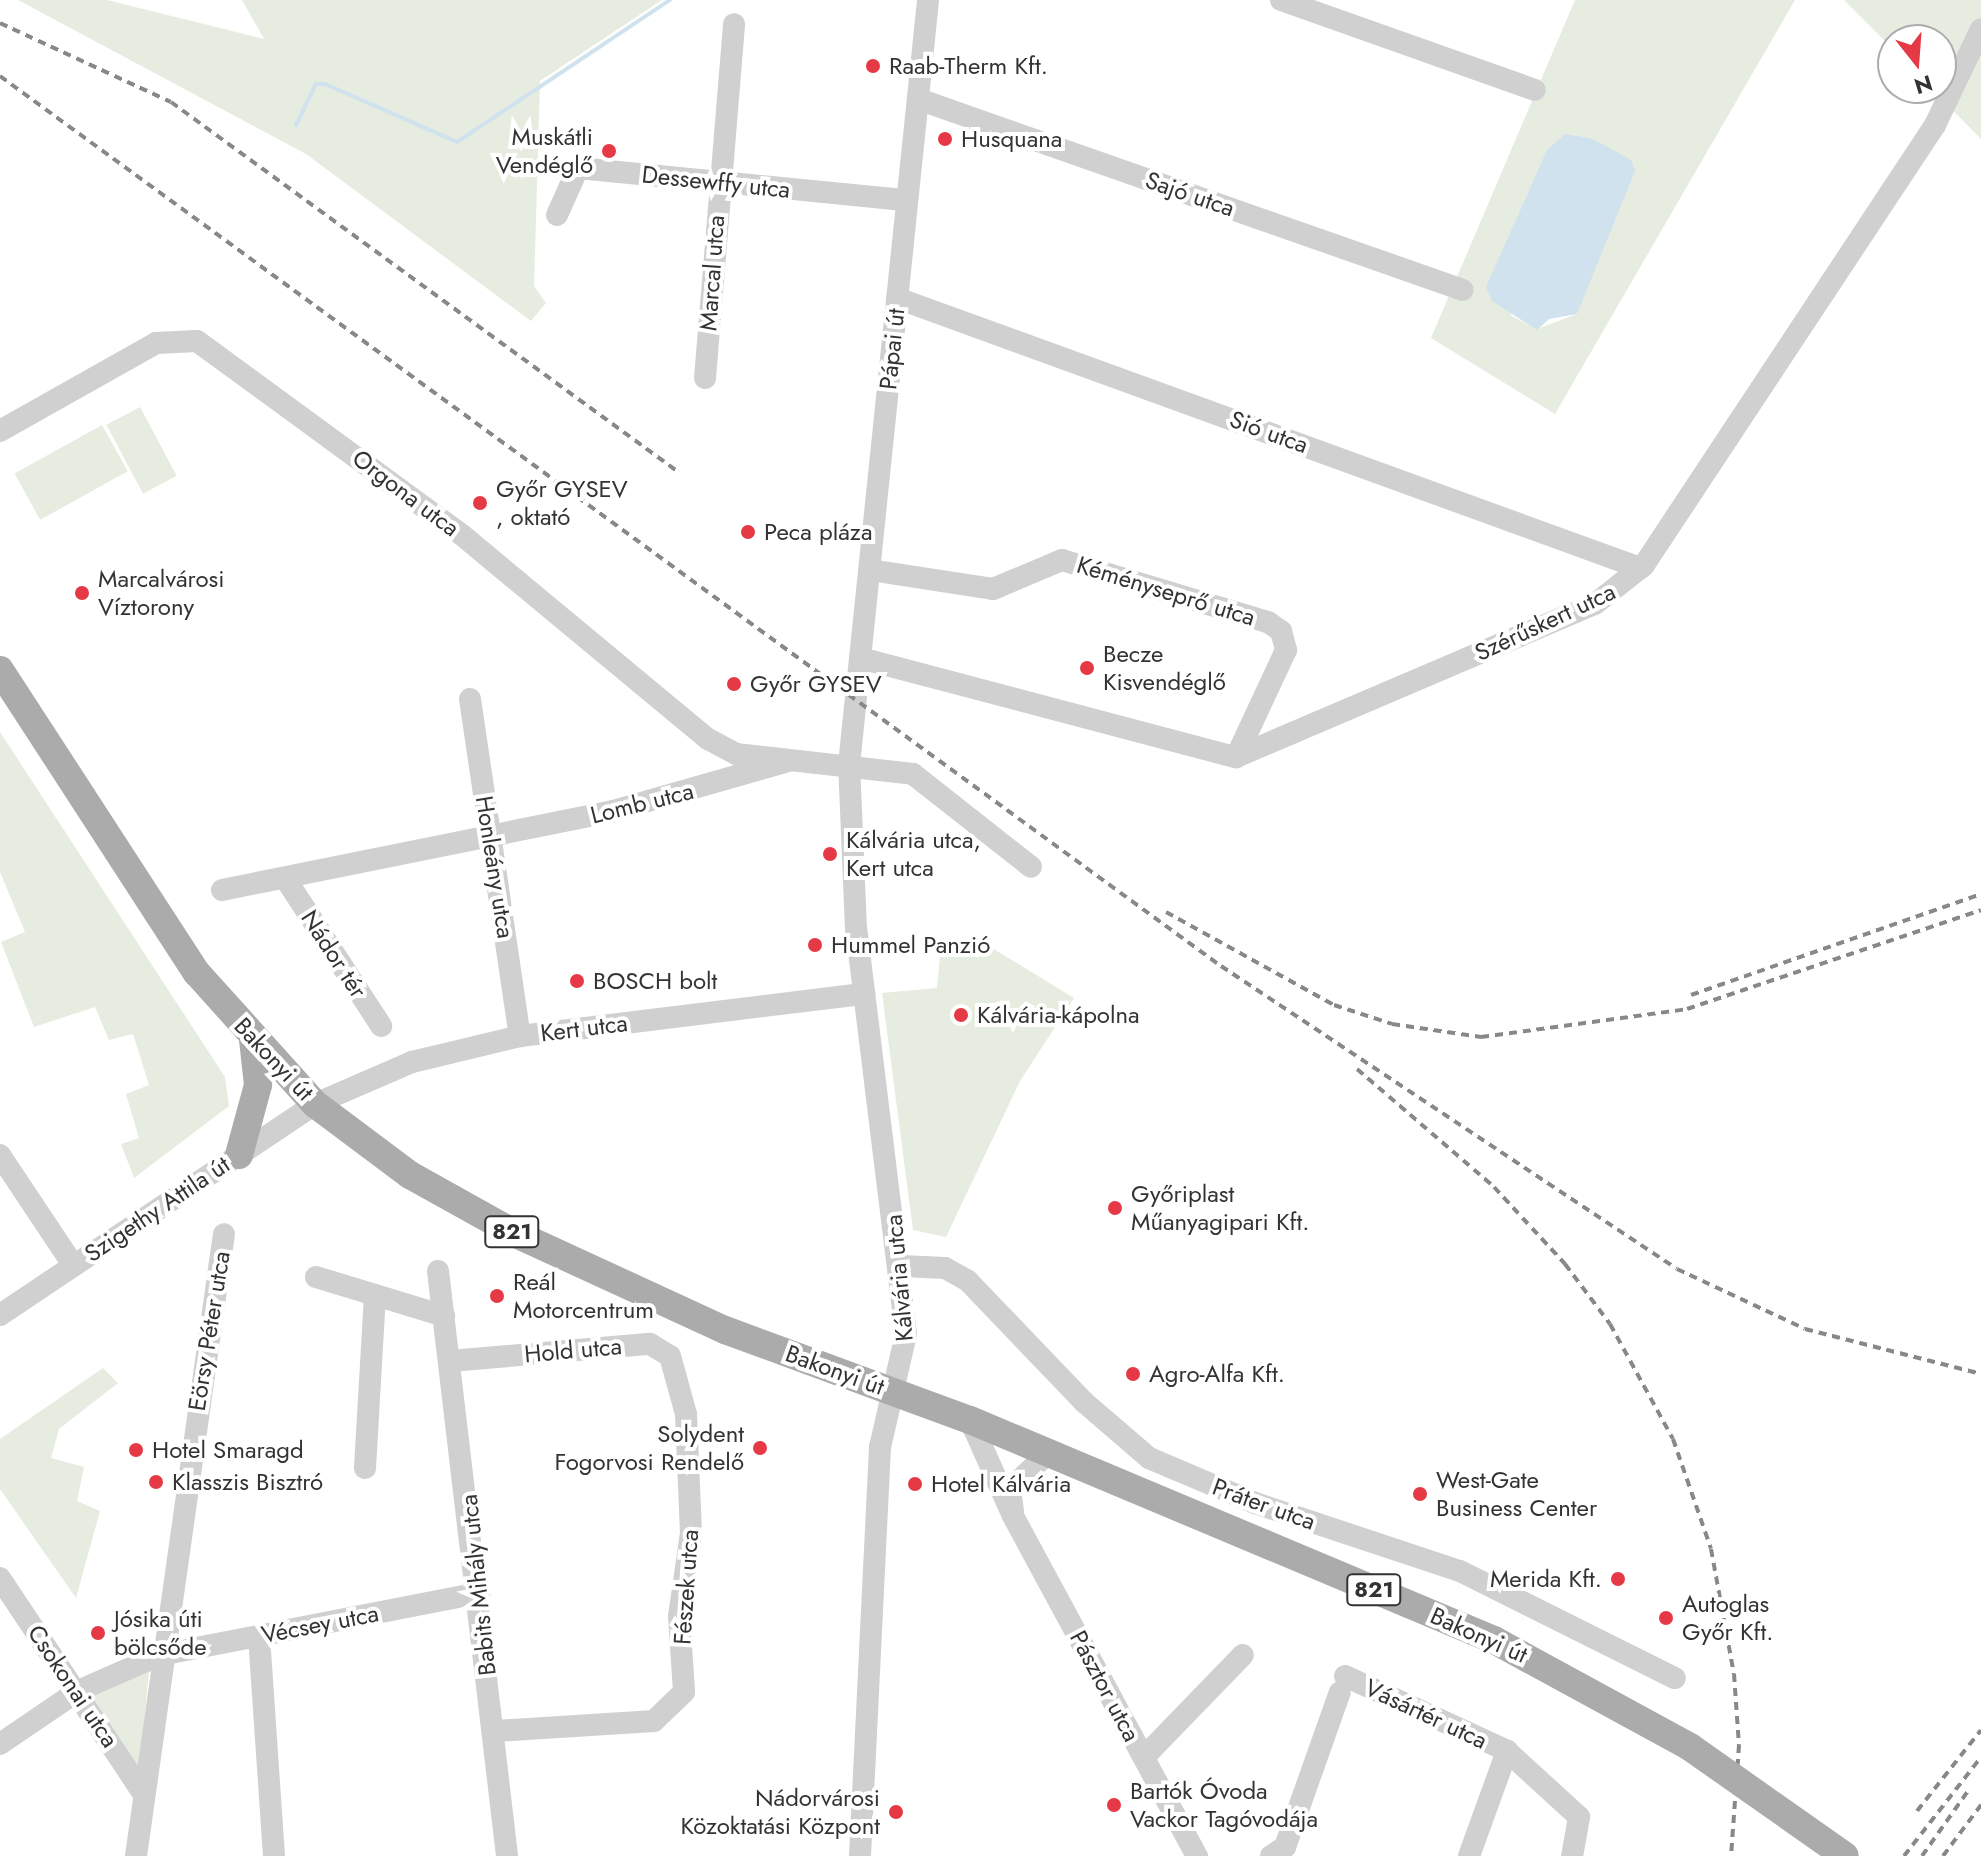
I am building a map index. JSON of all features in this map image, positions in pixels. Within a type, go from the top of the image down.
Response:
[{"type":"main road","name":"Bakonyi út","points":[[0,670],[154,913],[253,1040],[315,1104],[410,1175],[516,1234],[725,1330],[970,1420],[1046,1455],[1494,1640],[1690,1747],[1845,1856]]},
{"type":"main road","points":[[239,1155],[258,1085],[253,1040]]},
{"type":"street","name":"Pápai út","points":[[854,699],[928,0]]},
{"type":"street","points":[[1281,0],[1535,90]]},
{"type":"street","name":"Marcal utca","points":[[705,378],[718,183],[734,24]]},
{"type":"street","name":"Szérűskert utca","points":[[1236,757],[1595,604],[1640,568],[1935,125],[1978,40]]},
{"type":"street","name":"Sajó utca","points":[[918,99],[1463,290]]},
{"type":"street","name":"Dessewffy utca","points":[[557,215],[578,168],[906,200]]},
{"type":"street","name":"Sió utca","points":[[897,298],[1640,568]]},
{"type":"street","name":"Orgona utca","points":[[0,431],[156,343],[197,341],[462,535],[708,739],[736,754],[793,759]]},
{"type":"street","name":"Kéményseprő utca","points":[[870,570],[993,589],[1062,560],[1268,622],[1281,631],[1286,650],[1236,757]]},
{"type":"street","points":[[860,658],[1236,757]]},
{"type":"street","name":"Honleány utca","points":[[470,699],[520,1036]]},
{"type":"street","name":"Kálvária utca","points":[[854,699],[847,823],[864,994],[902,1266],[906,1348],[897,1392],[880,1447],[860,1856]]},
{"type":"street","name":"Lomb utca","points":[[222,890],[287,881],[490,838],[749,777],[793,759],[913,774],[1031,867]]},
{"type":"street","name":"Nádor tér","points":[[287,881],[381,1026]]},
{"type":"street","name":"Kert utca","points":[[315,1104],[412,1062],[520,1036],[864,994]]},
{"type":"street","name":"Szigethy Attila út","points":[[0,1315],[315,1104]]},
{"type":"street","points":[[0,1155],[73,1265]]},
{"type":"street","name":"Eörsy Péter utca","points":[[136,1856],[160,1655],[224,1234]]},
{"type":"street","name":"Práter utca","points":[[902,1266],[945,1268],[968,1281],[1084,1402],[1149,1458],[1255,1503],[1460,1571],[1675,1678]]},
{"type":"street","name":"Babits Mihály utca","points":[[438,1271],[480,1593],[507,1856]]},
{"type":"street","points":[[316,1277],[444,1316]]},
{"type":"street","points":[[365,1468],[375,1295]]},
{"type":"street","name":"Hold utca","points":[[450,1361],[650,1344],[670,1356],[681,1376]]},
{"type":"street","name":"Fészek utca","points":[[493,1731],[654,1721],[684,1692],[679,1616],[691,1533],[681,1376]]},
{"type":"street","name":"Pásztor utca","points":[[970,1420],[1013,1516],[1197,1856]]},
{"type":"street","points":[[1013,1516],[1010,1489],[1046,1455]]},
{"type":"street","name":"Csokonai utca","points":[[0,1578],[78,1691],[144,1795]]},
{"type":"street","name":"Vécsey utca","points":[[0,1744],[78,1691],[160,1655],[480,1593]]},
{"type":"street","points":[[259,1636],[274,1856]]},
{"type":"street","points":[[1144,1757],[1243,1655]]},
{"type":"street","name":"Vásártér utca","points":[[1271,1856],[1285,1847],[1343,1684],[1507,1751],[1579,1817],[1572,1856]]},
{"type":"street","points":[[1469,1856],[1507,1751]]},
{"type":"shaded area","points":[[18,0],[107,0],[264,39],[242,0],[662,0],[540,81],[534,286],[546,303],[531,321],[306,154]]},
{"type":"shaded area","points":[[1575,0],[1795,0],[1555,414],[1431,338]],"holes":[[[1595,256],[1577,314],[1537,329],[1510,315]]]},
{"type":"shaded area","points":[[1844,0],[1981,0],[1981,139],[1947,104],[1957,104],[1957,24],[1877,24],[1877,33]]},
{"type":"shaded area","points":[[140,407],[177,476],[143,494],[106,425]]},
{"type":"shaded area","points":[[102,425],[128,471],[40,520],[15,473]]},
{"type":"shaded area","points":[[0,732],[225,1077],[229,1106],[134,1178],[121,1144],[139,1138],[126,1094],[149,1085],[133,1034],[109,1040],[95,1007],[34,1027],[1,942],[25,932],[0,872]]},
{"type":"shaded area","points":[[974,937],[1074,998],[1020,1081],[946,1237],[913,1230],[882,993],[937,988],[941,945]]},
{"type":"shaded area","points":[[103,1368],[118,1383],[59,1429],[51,1458],[84,1467],[77,1501],[100,1511],[76,1598],[0,1489],[0,1439]]},
{"type":"shaded area","points":[[149,1672],[139,1774],[92,1697]]},
{"type":"water","points":[[1565,134],[1593,139],[1631,160],[1635,171],[1577,314],[1549,319],[1537,330],[1492,301],[1486,287],[1547,150]]},
{"type":"waterway","points":[[296,125],[316,84],[325,84],[457,142],[670,0]]},
{"type":"railway","points":[[0,23],[171,102],[677,471]]},
{"type":"railway","points":[[0,76],[1221,966],[1677,1269],[1805,1329],[1981,1374]]},
{"type":"railway","points":[[1691,995],[1981,894]]},
{"type":"railway","points":[[1166,912],[1334,1005],[1392,1024],[1481,1037],[1687,1009],[1981,910]]},
{"type":"railway","points":[[1357,1069],[1494,1187],[1565,1264],[1610,1324],[1673,1439],[1711,1549],[1734,1674],[1739,1745],[1731,1856]]},
{"type":"railway","points":[[1917,1811],[1981,1730]]},
{"type":"railway","points":[[1904,1856],[1981,1757]]},
{"type":"railway","points":[[1922,1856],[1968,1791]]},
{"type":"railway","points":[[1943,1856],[1981,1805]]},
{"type":"place","name":"Raab-Therm Kft.","points":[[873,66]]},
{"type":"place","name":"Husquana","points":[[945,139]]},
{"type":"place","name":"Muskátli Vendéglő","points":[[609,151]]},
{"type":"place","name":"Győr GYSEV , oktató","points":[[480,503]]},
{"type":"place","name":"Peca pláza","points":[[748,532]]},
{"type":"place","name":"Marcalvárosi Víztorony","points":[[82,593]]},
{"type":"place","name":"Becze Kisvendéglő","points":[[1087,668]]},
{"type":"place","name":"Győr GYSEV","points":[[734,684]]},
{"type":"place","name":"Kálvária utca, Kert utca","points":[[830,854]]},
{"type":"place","name":"Hummel Panzió","points":[[815,945]]},
{"type":"place","name":"BOSCH bolt","points":[[577,981]]},
{"type":"place","name":"Kálvária-kápolna","points":[[961,1015]]},
{"type":"place","name":"Győriplast Műanyagipari Kft.","points":[[1115,1208]]},
{"type":"place","name":"Reál Motorcentrum","points":[[497,1296]]},
{"type":"place","name":"Agro-Alfa Kft.","points":[[1133,1374]]},
{"type":"place","name":"Solydent Fogorvosi Rendelő","points":[[760,1448]]},
{"type":"place","name":"Hotel Smaragd","points":[[136,1450]]},
{"type":"place","name":"Klasszis Bisztró","points":[[156,1482]]},
{"type":"place","name":"Hotel Kálvária","points":[[915,1484]]},
{"type":"place","name":"West-Gate Business Center","points":[[1420,1494]]},
{"type":"place","name":"Merida Kft.","points":[[1618,1579]]},
{"type":"place","name":"Autoglas Győr Kft.","points":[[1666,1618]]},
{"type":"place","name":"Jósika úti bölcsőde","points":[[98,1633]]},
{"type":"place","name":"Bartók Óvoda Vackor Tagóvodája","points":[[1114,1805]]},
{"type":"place","name":"Nádorvárosi Közoktatási Központ","points":[[896,1812]]}]
